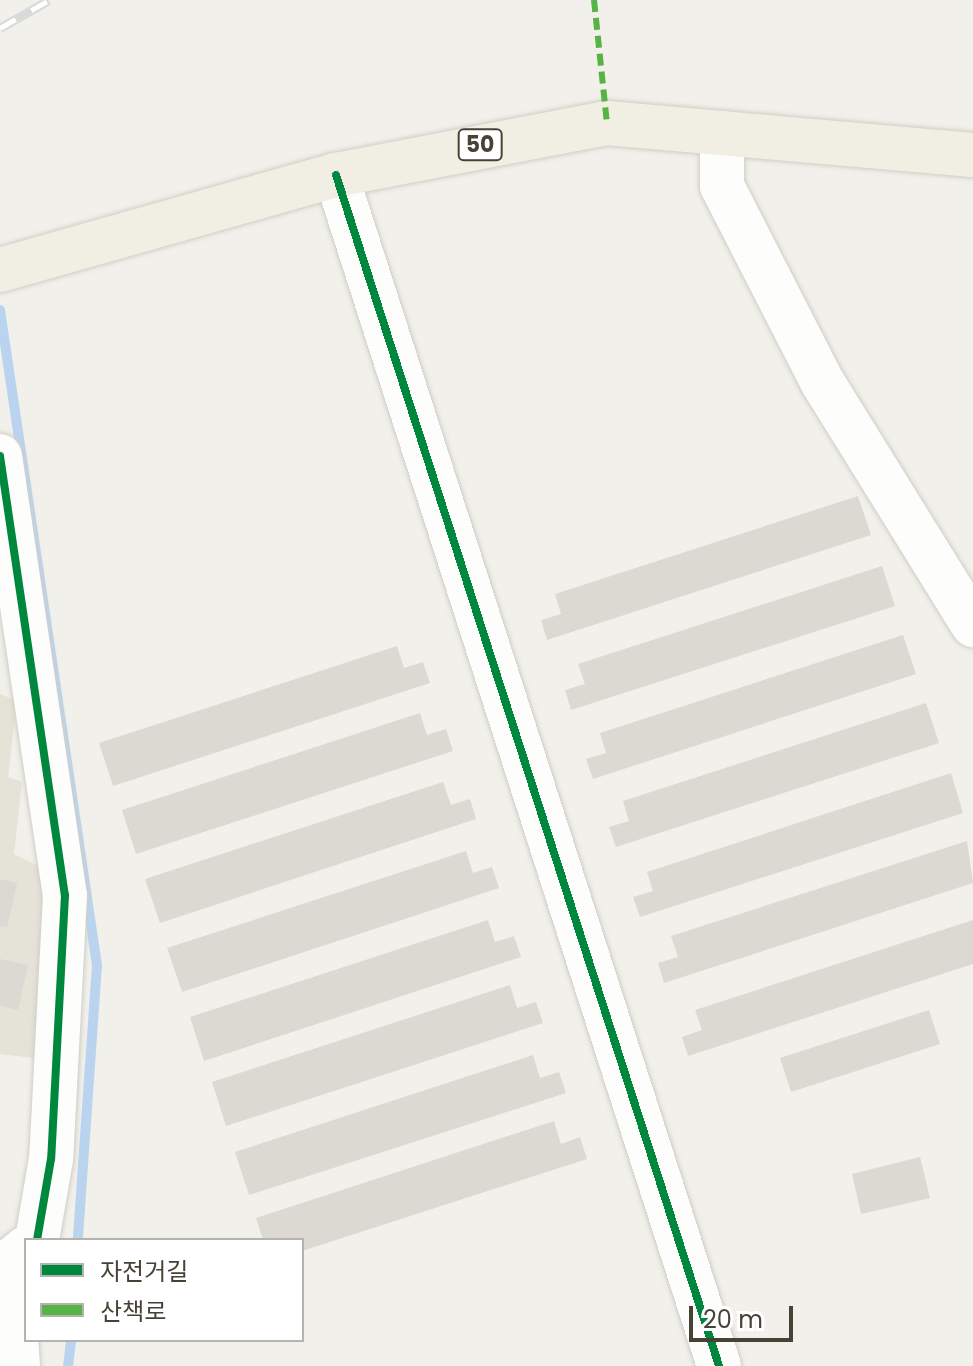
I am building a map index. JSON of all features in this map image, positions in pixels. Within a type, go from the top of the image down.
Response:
[{"type":"main road","name":"50","points":[[0,270],[336,175],[607,123],[973,155]]},
{"type":"street","points":[[722,133],[722,186],[823,383],[973,625]]},
{"type":"street","points":[[336,175],[719,1366]]},
{"type":"street","points":[[0,456],[65,895],[51,1159],[18,1252],[18,1366]]},
{"type":"shaded area","points":[[0,694],[17,701],[8,777],[22,782],[14,854],[54,874],[43,1059],[0,1054]]},
{"type":"building","points":[[858,496],[871,535],[547,640],[541,620],[561,614],[555,594]]},
{"type":"building","points":[[882,566],[895,606],[571,710],[565,690],[585,684],[578,664]]},
{"type":"building","points":[[903,635],[916,674],[593,779],[586,759],[606,753],[600,733]]},
{"type":"building","points":[[397,646],[404,668],[423,662],[430,683],[113,786],[99,743]]},
{"type":"building","points":[[926,703],[939,743],[616,847],[609,827],[629,821],[623,801]]},
{"type":"building","points":[[420,713],[427,735],[446,729],[453,751],[136,854],[122,810]]},
{"type":"building","points":[[951,773],[963,813],[640,917],[633,897],[653,891],[647,872]]},
{"type":"building","points":[[443,782],[451,805],[470,799],[476,819],[160,923],[145,879]]},
{"type":"building","points":[[967,841],[973,883],[664,983],[658,963],[678,957],[671,936]]},
{"type":"building","points":[[466,851],[473,873],[492,867],[499,888],[182,992],[167,948]]},
{"type":"building","points":[[0,879],[17,883],[7,928],[0,926]]},
{"type":"building","points":[[488,920],[495,942],[514,936],[521,957],[204,1061],[190,1017]]},
{"type":"building","points":[[973,920],[973,964],[688,1056],[682,1037],[702,1030],[695,1010]]},
{"type":"building","points":[[0,959],[28,965],[18,1010],[0,1006]]},
{"type":"building","points":[[510,985],[517,1008],[536,1002],[543,1023],[226,1126],[212,1082]]},
{"type":"building","points":[[929,1010],[940,1044],[791,1092],[780,1058]]},
{"type":"building","points":[[533,1055],[540,1078],[559,1072],[566,1093],[249,1195],[235,1152]]},
{"type":"building","points":[[554,1121],[561,1144],[580,1137],[587,1159],[304,1250],[304,1238],[262,1238],[256,1218]]},
{"type":"building","points":[[920,1157],[930,1198],[861,1214],[852,1174]]},
{"type":"waterway","points":[[0,310],[97,965],[78,1238]]},
{"type":"waterway","points":[[68,1366],[71,1342]]},
{"type":"railway","points":[[0,28],[49,0]]},
{"type":"marked path","points":[[594,0],[607,123]]},
{"type":"cycle path","points":[[336,175],[719,1366]]},
{"type":"cycle path","points":[[0,456],[65,895],[51,1159],[37,1238]]}]
